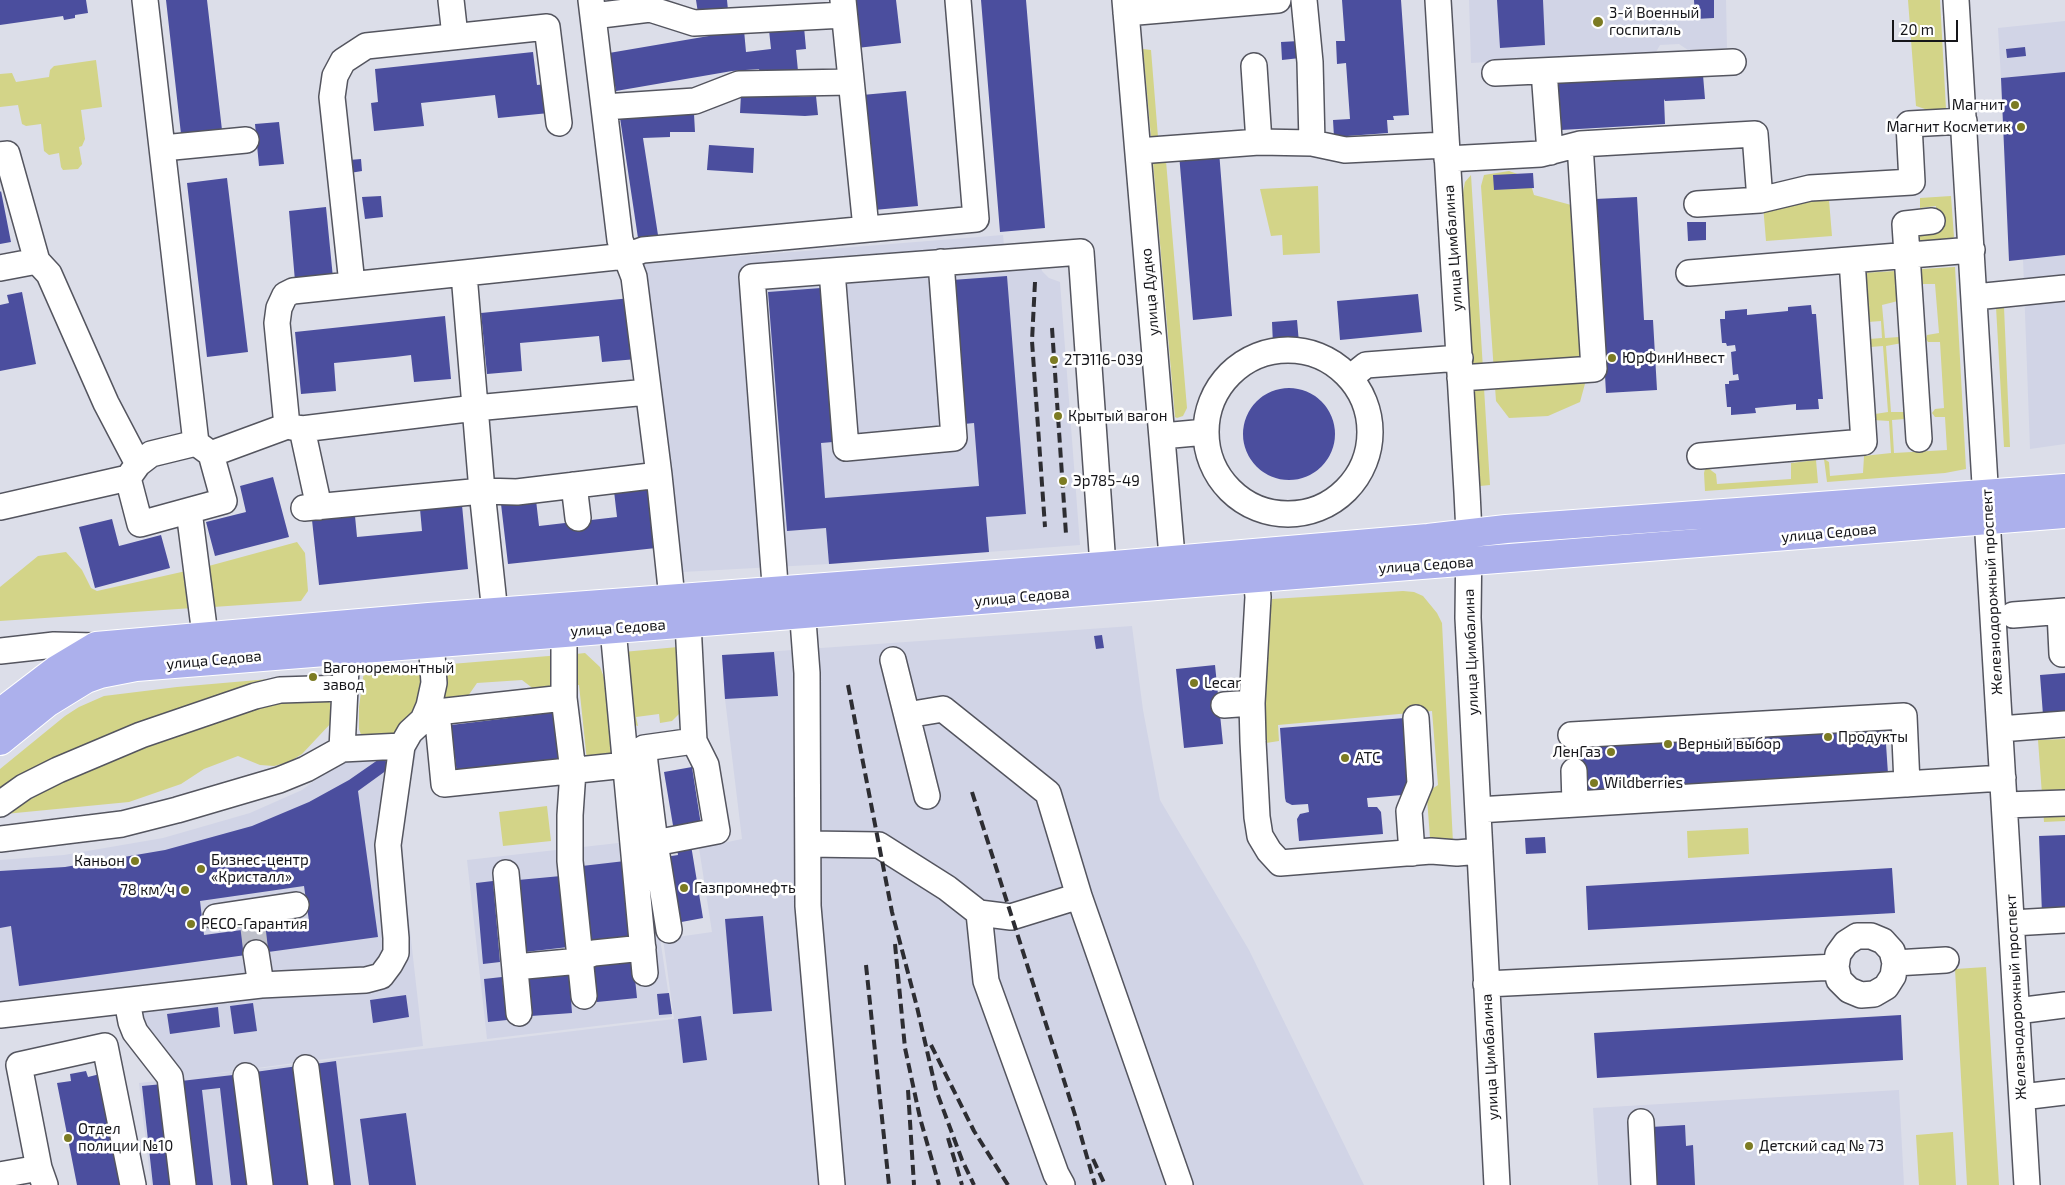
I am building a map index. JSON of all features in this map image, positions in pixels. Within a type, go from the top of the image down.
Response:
[{"type":"main road","name":"улица Седова","points":[[0,712],[56,670],[96,646],[205,635],[429,617],[564,632],[613,629],[688,623],[789,602],[1104,566],[1256,576],[1468,562],[1987,507],[2065,488]]},
{"type":"main road","name":"улица Седова","points":[[0,741],[54,699],[86,679],[100,674],[136,667],[431,644],[496,625],[672,598],[789,602],[1174,571],[1514,528],[1987,507],[2065,514]]},
{"type":"street","points":[[0,155],[7,154],[37,261],[49,274],[106,403],[133,471],[140,524],[224,501],[203,448],[145,0]]},
{"type":"street","points":[[451,0],[455,36]]},
{"type":"street","points":[[659,475],[517,492],[482,491],[312,508],[295,427],[277,323],[279,308],[285,295],[293,291],[626,256],[643,250],[976,219],[958,0]]},
{"type":"street","points":[[1126,6],[1278,0]]},
{"type":"street","points":[[1304,0],[1310,62],[1312,143]]},
{"type":"street","name":"улица Цимбалина","points":[[1442,0],[1447,152],[1469,533],[1468,618],[1497,1185]]},
{"type":"street","name":"Железнодорожный проспект","points":[[1956,0],[2027,1185]]},
{"type":"street","points":[[672,598],[659,475],[634,277],[620,240],[592,8],[650,4],[694,23],[844,7],[866,228]]},
{"type":"street","name":"улица Дудко","points":[[1126,6],[1174,571]]},
{"type":"street","points":[[352,284],[332,97],[334,76],[343,61],[366,46],[547,26],[559,123]]},
{"type":"street","points":[[1495,74],[1544,71],[1671,54],[1733,62]]},
{"type":"street","points":[[1254,66],[1259,142]]},
{"type":"street","points":[[1544,71],[1550,152]]},
{"type":"street","points":[[604,107],[695,101],[739,84],[851,82]]},
{"type":"street","points":[[1697,204],[1760,200],[1810,188],[1912,182],[1909,124],[1964,121]]},
{"type":"street","points":[[1138,150],[1259,142],[1312,143],[1345,150],[1541,154],[1580,144],[1755,134],[1760,200]]},
{"type":"street","points":[[163,148],[246,140]]},
{"type":"street","points":[[1351,377],[1366,366],[1594,369],[1580,144]]},
{"type":"street","points":[[1919,439],[1905,224],[1932,221]]},
{"type":"street","points":[[1689,274],[1972,250]]},
{"type":"street","points":[[832,1185],[808,906],[807,672],[789,602],[752,277],[1081,252],[1104,566]]},
{"type":"street","points":[[1700,456],[1864,442],[1852,260]]},
{"type":"street","points":[[0,268],[37,261]]},
{"type":"street","points":[[832,271],[846,448],[954,438],[941,262]]},
{"type":"street","points":[[464,274],[482,491],[496,625]]},
{"type":"street","points":[[1974,297],[2065,288]]},
{"type":"street","points":[[1313,352],[1328,358],[1351,377],[1368,410],[1370,428],[1369,448],[1355,479],[1344,491],[1326,504],[1305,512],[1279,512],[1252,505],[1227,486],[1213,465],[1208,449],[1207,415],[1217,389],[1235,368],[1252,357],[1313,352]]},
{"type":"street","points":[[0,506],[133,471],[151,454],[203,448],[295,427],[648,392]]},
{"type":"street","points":[[1162,436],[1206,432]]},
{"type":"street","points":[[574,485],[578,518]]},
{"type":"street","points":[[189,511],[205,635]]},
{"type":"street","points":[[1256,576],[1258,597],[1252,703],[1260,836],[1269,851],[1280,864],[1412,853],[1480,851]]},
{"type":"street","points":[[2013,615],[2063,612],[2062,654]]},
{"type":"street","points":[[429,617],[434,683],[433,709],[444,784],[635,764]]},
{"type":"street","points":[[647,836],[717,831],[706,765],[694,741],[688,623]]},
{"type":"street","points":[[613,629],[647,836],[670,930]]},
{"type":"street","points":[[564,632],[564,698],[573,771],[570,815],[570,861],[584,996]]},
{"type":"street","name":"улица Седова","points":[[0,651],[54,645],[96,646]]},
{"type":"street","points":[[893,660],[927,796]]},
{"type":"street","points":[[0,804],[24,787],[58,770],[141,735],[254,696],[345,678],[342,749]]},
{"type":"street","points":[[0,1015],[261,985],[366,980],[381,976],[396,953],[388,845],[402,746],[410,732],[433,709],[564,698]]},
{"type":"street","points":[[1224,705],[1252,703]]},
{"type":"street","points":[[907,715],[943,709],[1048,793],[1079,896],[1180,1185]]},
{"type":"street","points":[[1571,735],[1904,716],[1908,784]]},
{"type":"street","points":[[1412,853],[1409,811],[1420,784],[1416,718]]},
{"type":"street","points":[[2000,729],[2065,724]]},
{"type":"street","points":[[635,764],[644,748],[694,741]]},
{"type":"street","points":[[0,838],[122,824],[279,780],[306,769],[342,749],[402,746]]},
{"type":"street","points":[[1574,771],[1575,804]]},
{"type":"street","points":[[1478,810],[2003,778]]},
{"type":"street","points":[[2005,805],[2065,803]]},
{"type":"street","points":[[645,973],[643,948],[647,836]]},
{"type":"street","points":[[808,844],[880,845],[947,888],[979,914],[1011,917],[1079,896]]},
{"type":"street","points":[[506,873],[519,1013]]},
{"type":"street","points":[[216,917],[251,920],[296,905]]},
{"type":"street","points":[[979,914],[986,981],[1056,1174],[1062,1185]]},
{"type":"street","points":[[2012,923],[2065,920]]},
{"type":"street","points":[[1857,936],[1870,936],[1883,941],[1892,950],[1895,963],[1893,976],[1886,987],[1874,994],[1861,995],[1849,990],[1840,980],[1836,967],[1838,954],[1846,943],[1857,936]]},
{"type":"street","points":[[515,968],[569,962],[594,953],[643,948]]},
{"type":"street","points":[[256,954],[261,985]]},
{"type":"street","points":[[1895,963],[1946,960]]},
{"type":"street","points":[[1486,984],[1544,971],[1836,967]]},
{"type":"street","points":[[127,1001],[130,1022],[135,1032],[170,1077],[182,1185]]},
{"type":"street","points":[[2017,1011],[2065,1005]]},
{"type":"street","points":[[0,1175],[42,1176],[20,1065],[104,1046],[133,1185]]},
{"type":"street","points":[[306,1068],[321,1185]]},
{"type":"street","points":[[246,1076],[260,1185]]},
{"type":"street","points":[[2022,1097],[2065,1092]]},
{"type":"street","points":[[1641,1122],[1644,1185]]},
{"type":"shaded area","name":"3-й Военный госпиталь","points":[[1469,0],[1726,0],[1727,48],[1688,50],[1679,44],[1660,45],[1656,52],[1471,63]]},
{"type":"shaded area","points":[[2065,21],[2065,444],[2030,449],[2023,259],[2001,78],[1998,28]]},
{"type":"shaded area","points":[[1003,235],[1005,257],[1041,266],[1042,271],[1049,278],[1060,282],[1080,545],[829,564],[682,572],[642,264]]},
{"type":"shaded area","points":[[1132,626],[1143,710],[1160,800],[1249,950],[1364,1185],[151,1185],[139,1083],[185,1078],[143,1034],[139,1009],[0,1022],[0,860],[64,855],[163,838],[250,813],[302,790],[365,742],[419,738],[400,842],[423,1046],[197,1076],[674,1019],[663,939],[712,932],[699,848],[742,839],[725,699],[722,655]]},
{"type":"shaded area","points":[[645,840],[672,1017],[487,1039],[467,860]]},
{"type":"shaded area","name":"Детский сад № 73","points":[[1899,1090],[1904,1185],[1598,1185],[1593,1108]]},
{"type":"green space","points":[[1908,0],[1940,0],[1946,109],[1928,110],[1916,106]]},
{"type":"green space","points":[[1143,49],[1151,50],[1158,137],[1151,137]]},
{"type":"green space","points":[[96,60],[102,107],[81,110],[85,139],[82,146],[79,147],[82,164],[78,169],[63,170],[59,153],[49,155],[44,151],[41,124],[26,126],[22,124],[18,105],[0,107],[0,74],[12,73],[16,82],[49,77],[50,70],[54,66]]},
{"type":"green space","points":[[1166,161],[1187,408],[1183,416],[1177,418],[1175,417],[1153,162]]},
{"type":"green space","points":[[1509,171],[1529,178],[1534,195],[1575,206],[1586,380],[1580,402],[1548,416],[1509,418],[1496,401],[1481,186],[1484,175]]},
{"type":"green space","points":[[1471,175],[1483,369],[1473,370],[1462,197],[1465,182]]},
{"type":"green space","points":[[1318,186],[1320,253],[1283,255],[1282,235],[1271,236],[1260,189]]},
{"type":"green space","points":[[1951,196],[1954,237],[1949,241],[1923,243],[1918,237],[1918,232],[1938,229],[1936,206],[1920,208],[1920,198]]},
{"type":"green space","points":[[1829,200],[1832,236],[1766,241],[1763,205]]},
{"type":"green space","points":[[1955,267],[1966,469],[1945,473],[1827,482],[1824,459],[1829,462],[1830,476],[1863,473],[1864,456],[1891,453],[1889,421],[1873,420],[1873,415],[1888,412],[1883,346],[1870,347],[1869,339],[1882,338],[1881,321],[1868,322],[1862,273],[1895,271],[1897,273],[1898,301],[1882,305],[1885,338],[1899,337],[1902,343],[1886,346],[1891,412],[1905,412],[1905,419],[1892,420],[1894,453],[1947,450],[1945,417],[1935,417],[1932,413],[1935,409],[1944,408],[1940,342],[1928,342],[1926,339],[1927,335],[1939,333],[1935,284],[1922,284],[1921,271],[1922,269]]},
{"type":"green space","points":[[1996,307],[2004,307],[2010,447],[2004,447]]},
{"type":"green space","points":[[1474,388],[1484,388],[1490,485],[1480,486]]},
{"type":"green space","points":[[1816,460],[1818,483],[1705,491],[1704,473],[1705,469],[1708,468],[1716,474],[1717,484],[1791,479],[1791,463]]},
{"type":"green space","points":[[297,542],[305,553],[308,591],[301,601],[213,607],[205,567]]},
{"type":"green space","points":[[66,552],[82,570],[91,588],[97,591],[186,571],[193,608],[0,621],[0,587],[38,556]]},
{"type":"green space","points":[[1403,591],[1414,592],[1423,596],[1437,613],[1442,623],[1453,843],[1433,843],[1430,838],[1427,798],[1429,791],[1438,785],[1432,711],[1278,725],[1279,741],[1266,743],[1265,648],[1272,599]]},
{"type":"green space","points":[[678,647],[680,713],[672,721],[660,723],[659,714],[636,717],[638,726],[634,725],[623,652]]},
{"type":"green space","points":[[585,653],[600,667],[605,680],[613,749],[610,758],[587,761],[579,685],[567,686],[567,655]]},
{"type":"green space","points":[[561,655],[561,687],[535,690],[522,680],[477,683],[468,696],[445,698],[443,674],[451,664]]},
{"type":"green space","points":[[420,666],[425,695],[399,736],[363,740],[359,729],[359,707],[364,671]]},
{"type":"green space","points":[[304,676],[304,681],[0,790],[0,769],[65,716],[79,707],[104,696],[177,687]]},
{"type":"green space","points":[[266,700],[327,700],[332,705],[333,721],[302,754],[289,762],[274,766],[260,765],[238,756],[204,769],[181,784],[129,802],[5,814],[62,781],[141,745]]},
{"type":"green space","points":[[2065,739],[2065,821],[2044,822],[2038,740]]},
{"type":"green space","points":[[547,806],[551,841],[503,846],[499,812]]},
{"type":"green space","points":[[1748,828],[1749,854],[1688,858],[1687,831]]},
{"type":"green space","points":[[1986,967],[1999,1185],[1967,1185],[1955,969]]},
{"type":"green space","points":[[1953,1132],[1956,1185],[1919,1185],[1916,1135]]},
{"type":"building","points":[[0,0],[86,0],[88,13],[75,15],[75,18],[64,20],[63,16],[0,25]]},
{"type":"building","points":[[166,0],[207,0],[222,130],[181,134]]},
{"type":"building","points":[[696,0],[727,0],[728,10],[698,13]]},
{"type":"building","points":[[852,0],[896,0],[901,43],[857,48]]},
{"type":"building","points":[[981,0],[1026,0],[1045,228],[1000,232]]},
{"type":"building","points":[[1342,0],[1401,0],[1409,115],[1393,116],[1394,120],[1387,120],[1388,133],[1334,137],[1333,120],[1350,119],[1346,63],[1337,64],[1336,41],[1345,41]]},
{"type":"building","points":[[1497,0],[1543,0],[1545,45],[1500,48]]},
{"type":"building","points":[[1694,0],[1714,0],[1714,18],[1695,19]]},
{"type":"building","points":[[804,27],[806,49],[796,50],[798,71],[760,74],[759,69],[732,71],[616,91],[609,53],[744,30],[746,52],[771,49],[769,30]]},
{"type":"building","points":[[1299,41],[1300,58],[1282,60],[1281,42]]},
{"type":"building","points":[[2025,47],[2026,56],[2007,58],[2006,49]]},
{"type":"building","points":[[533,52],[537,85],[546,84],[549,113],[498,118],[495,95],[421,103],[424,126],[374,131],[371,103],[378,102],[375,69]]},
{"type":"building","points":[[2065,72],[2065,255],[2009,261],[2001,78]]},
{"type":"building","points":[[1636,75],[1636,79],[1703,75],[1705,99],[1665,101],[1664,99],[1665,124],[1561,130],[1558,80]]},
{"type":"building","points":[[906,91],[918,206],[874,210],[862,95]]},
{"type":"building","points":[[741,94],[816,96],[818,115],[740,113]]},
{"type":"building","points":[[694,114],[695,132],[670,132],[670,137],[643,138],[658,235],[638,238],[620,118],[640,115]]},
{"type":"building","points":[[279,122],[284,164],[259,166],[255,124]]},
{"type":"building","points":[[709,145],[754,148],[753,173],[707,170]]},
{"type":"building","points":[[1219,151],[1232,316],[1193,320],[1179,154]]},
{"type":"building","points":[[361,159],[362,171],[350,173],[349,160]]},
{"type":"building","points":[[1533,173],[1534,188],[1494,190],[1493,175]]},
{"type":"building","points":[[227,178],[248,352],[207,357],[187,183]]},
{"type":"building","points":[[0,192],[11,242],[0,244]]},
{"type":"building","points":[[381,196],[383,217],[365,219],[362,197]]},
{"type":"building","points":[[1637,197],[1644,320],[1653,320],[1657,390],[1606,393],[1595,199]]},
{"type":"building","points":[[326,207],[333,278],[295,281],[289,211]]},
{"type":"building","points":[[1687,222],[1706,222],[1706,240],[1688,241]]},
{"type":"building","points":[[1007,276],[1026,514],[986,517],[989,552],[829,564],[826,528],[787,531],[768,292],[821,288],[833,442],[821,443],[825,498],[979,486],[974,423],[964,424],[952,280]]},
{"type":"building","points":[[22,292],[36,364],[0,371],[0,305],[9,303],[7,295]]},
{"type":"building","points":[[1418,294],[1422,332],[1340,340],[1337,301]]},
{"type":"building","points":[[631,298],[637,359],[602,362],[599,336],[520,343],[522,371],[487,374],[481,313]]},
{"type":"building","points":[[1811,305],[1812,314],[1816,314],[1823,399],[1818,399],[1819,409],[1796,410],[1796,404],[1755,408],[1756,413],[1731,415],[1731,407],[1727,407],[1725,384],[1729,384],[1729,381],[1739,380],[1738,374],[1733,375],[1731,352],[1736,351],[1735,345],[1727,346],[1726,343],[1722,343],[1720,319],[1725,319],[1725,311],[1747,309],[1747,315],[1788,311],[1788,307]]},
{"type":"building","points":[[445,316],[451,379],[414,382],[411,355],[334,363],[336,391],[301,394],[295,332]]},
{"type":"building","points":[[1297,320],[1299,343],[1273,345],[1272,322]]},
{"type":"building","points":[[1289,388],[1306,392],[1321,402],[1331,417],[1335,434],[1331,451],[1321,466],[1306,476],[1289,480],[1272,476],[1257,466],[1247,451],[1243,434],[1247,417],[1257,402],[1272,392]]},
{"type":"building","points":[[273,477],[289,537],[215,556],[206,522],[246,512],[240,486]]},
{"type":"building","points":[[650,487],[656,548],[508,564],[501,504],[536,500],[539,526],[617,517],[614,491]]},
{"type":"building","points":[[462,505],[468,569],[319,585],[312,520],[355,516],[357,537],[422,531],[420,509]]},
{"type":"building","points":[[112,519],[119,546],[161,535],[170,568],[95,588],[79,527]]},
{"type":"building","points":[[1102,635],[1104,648],[1096,649],[1094,636]]},
{"type":"building","points":[[774,652],[778,696],[725,699],[722,655]]},
{"type":"building","points":[[1215,665],[1223,744],[1184,748],[1176,669]]},
{"type":"building","points":[[2065,673],[2065,714],[2043,715],[2040,675]]},
{"type":"building","points":[[558,712],[564,761],[457,774],[451,725]]},
{"type":"building","name":"АТС","points":[[1405,718],[1409,788],[1402,795],[1367,798],[1368,807],[1377,807],[1381,812],[1383,834],[1299,841],[1297,819],[1300,814],[1309,812],[1308,804],[1292,805],[1286,802],[1280,728]]},
{"type":"building","points":[[1885,729],[1888,774],[1581,792],[1579,747]]},
{"type":"building","name":"Бизнес-центр «Кристалл»","points":[[385,755],[387,770],[358,791],[378,937],[19,986],[11,926],[0,928],[0,871],[65,867],[165,850],[252,826],[309,802],[349,780]],"holes":[[[304,886],[309,921],[204,935],[200,901]]]},
{"type":"building","points":[[692,767],[701,825],[688,827],[703,918],[676,923],[665,857],[678,855],[664,772]]},
{"type":"building","points":[[2065,835],[2065,913],[2042,914],[2039,836]]},
{"type":"building","points":[[1545,837],[1546,853],[1526,854],[1525,838]]},
{"type":"building","points":[[625,861],[633,940],[590,944],[582,866]]},
{"type":"building","points":[[1892,868],[1895,913],[1588,930],[1586,886]]},
{"type":"building","points":[[561,876],[568,947],[525,952],[518,880]]},
{"type":"building","points":[[493,881],[500,962],[483,964],[476,883]]},
{"type":"building","points":[[763,916],[772,1011],[733,1014],[725,919]]},
{"type":"building","points":[[633,959],[637,998],[597,1002],[593,963]]},
{"type":"building","points":[[569,973],[572,1013],[531,1016],[528,976]]},
{"type":"building","points":[[502,977],[507,1020],[488,1022],[484,979]]},
{"type":"building","points":[[669,993],[672,1014],[659,1015],[657,994]]},
{"type":"building","points":[[406,995],[409,1017],[373,1023],[370,1000]]},
{"type":"building","points":[[253,1003],[257,1031],[234,1034],[230,1006]]},
{"type":"building","points":[[218,1007],[220,1027],[170,1034],[167,1014]]},
{"type":"building","points":[[1901,1015],[1903,1060],[1597,1078],[1594,1033]]},
{"type":"building","points":[[701,1016],[707,1060],[683,1063],[678,1019]]},
{"type":"building","points":[[336,1061],[351,1185],[330,1185],[315,1064]]},
{"type":"building","points":[[298,1066],[311,1185],[270,1185],[255,1072]]},
{"type":"building","points":[[86,1071],[88,1077],[100,1074],[122,1185],[77,1185],[57,1083],[71,1081],[70,1074]]},
{"type":"building","points":[[233,1075],[250,1185],[231,1185],[220,1088],[202,1090],[213,1185],[193,1185],[181,1081]]},
{"type":"building","points":[[163,1084],[174,1185],[153,1185],[142,1086]]},
{"type":"building","points":[[406,1113],[416,1185],[369,1185],[360,1119]]},
{"type":"building","points":[[1685,1125],[1686,1146],[1693,1145],[1695,1185],[1654,1185],[1651,1127]]},
{"type":"tunnel","points":[[253,928],[256,953]]},
{"type":"railway","points":[[1035,282],[1032,341],[1045,527]]},
{"type":"railway","points":[[1052,328],[1066,534]]},
{"type":"railway","points":[[848,685],[892,912],[936,1090],[962,1160],[974,1185]]},
{"type":"railway","points":[[972,792],[1075,1115],[1095,1185]]},
{"type":"railway","points":[[895,944],[905,1048],[920,1118],[939,1185]]},
{"type":"railway","points":[[866,965],[889,1185]]},
{"type":"railway","points":[[931,1045],[974,1131],[1008,1185]]},
{"type":"railway","points":[[908,1090],[914,1185]]},
{"type":"railway","points":[[948,1138],[962,1185]]},
{"type":"railway","points":[[1093,1159],[1105,1185]]},
{"type":"place","name":"3-й Военный госпиталь","points":[[1598,22]]},
{"type":"place","name":"Магнит","points":[[2015,105]]},
{"type":"place","name":"Магнит Косметик","points":[[2021,127]]},
{"type":"place","name":"ЮрФинИнвест","points":[[1612,358]]},
{"type":"place","name":"2ТЭ116-039","points":[[1054,360]]},
{"type":"place","name":"Крытый вагон","points":[[1058,416]]},
{"type":"place","name":"Эр785-49","points":[[1063,481]]},
{"type":"place","name":"Вагоноремонтный завод","points":[[313,677]]},
{"type":"place","name":"Lecar","points":[[1194,683]]},
{"type":"place","name":"Продукты","points":[[1828,737]]},
{"type":"place","name":"Верный выбор","points":[[1668,744]]},
{"type":"place","name":"ЛенГаз","points":[[1611,752]]},
{"type":"place","name":"АТС","points":[[1345,758]]},
{"type":"place","name":"Wildberries","points":[[1594,783]]},
{"type":"place","name":"Каньон","points":[[135,861]]},
{"type":"place","name":"Бизнес-центр «Кристалл»","points":[[201,869]]},
{"type":"place","name":"Газпромнефть","points":[[684,888]]},
{"type":"place","name":"78 км/ч","points":[[185,890]]},
{"type":"place","name":"РЕСО-Гарантия","points":[[191,924]]},
{"type":"place","name":"Отдел полиции №10","points":[[68,1138]]},
{"type":"place","name":"Детский сад № 73","points":[[1749,1146]]}]
